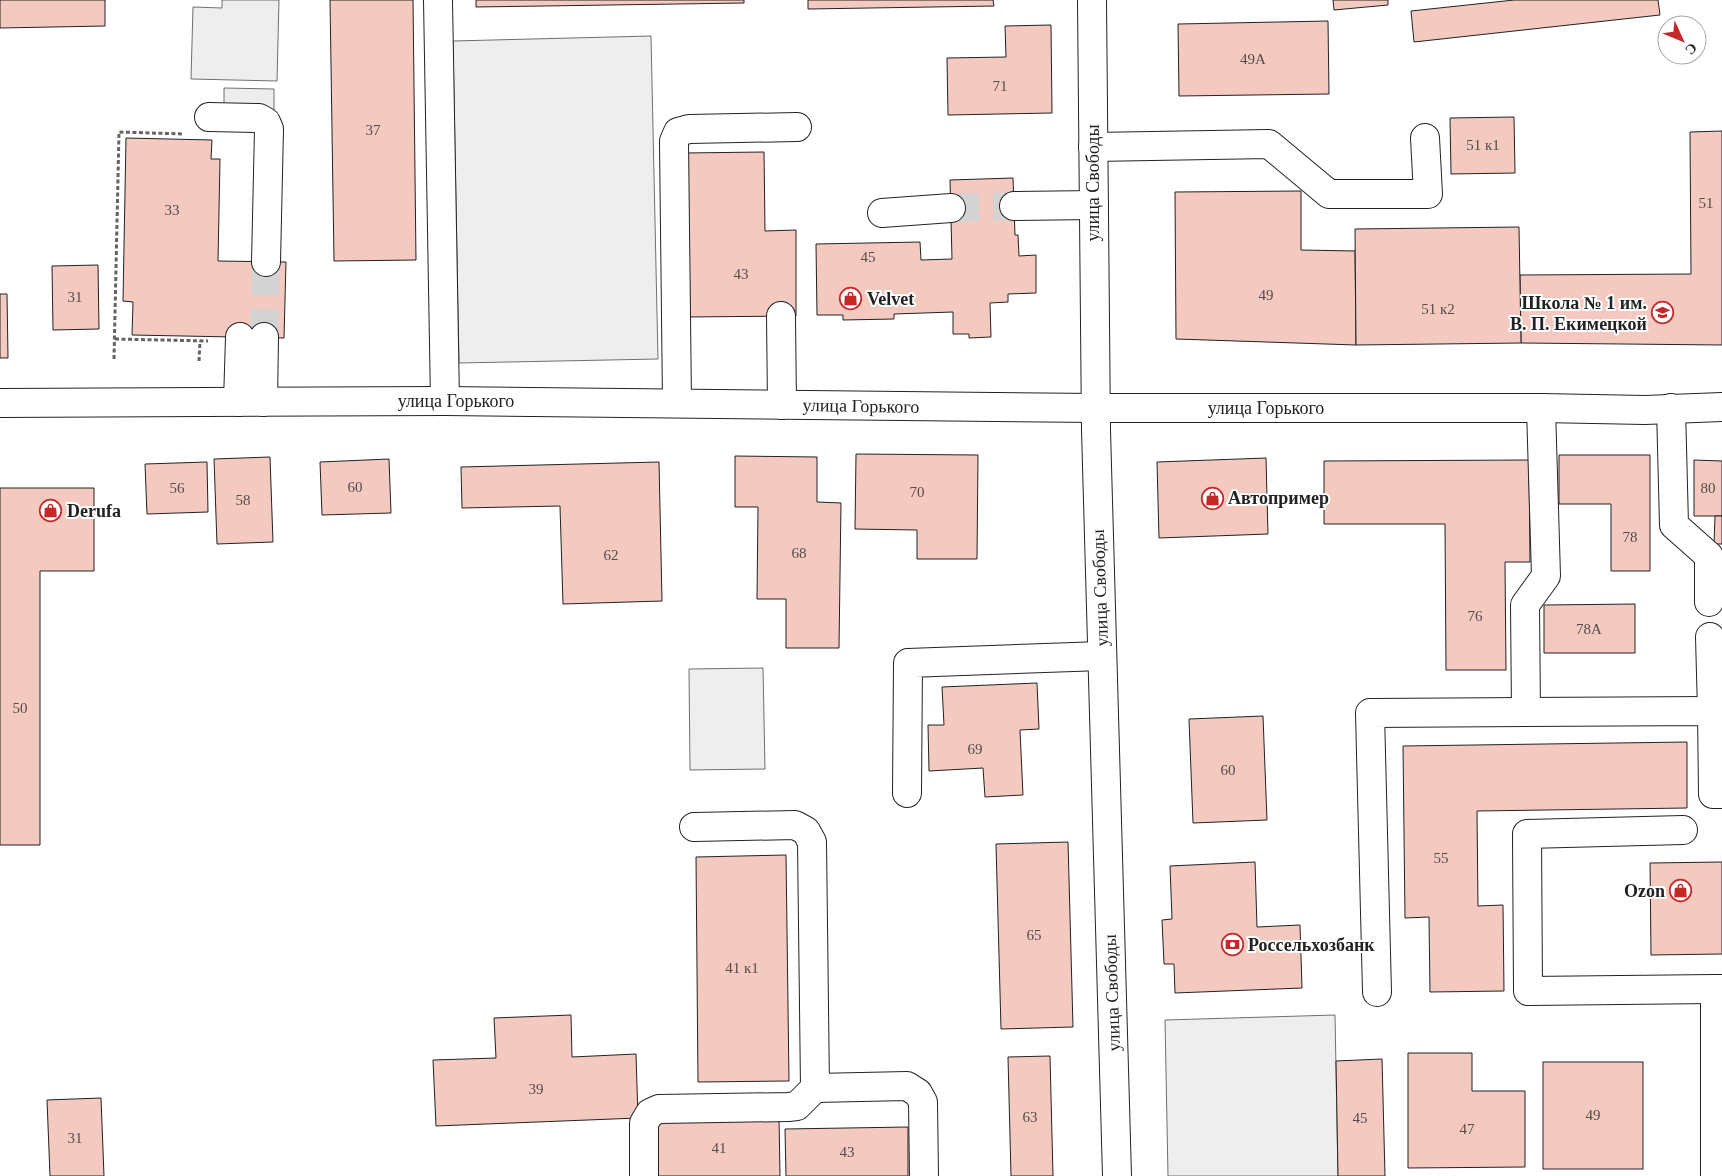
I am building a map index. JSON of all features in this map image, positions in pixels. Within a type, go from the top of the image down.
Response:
[{"type":"street","points":[[438,0],[445,400]]},
{"type":"street","name":"улица Свободы","points":[[1092,0],[1095,408],[1117,1176]]},
{"type":"street","points":[[209,117],[259,118],[266,122],[269,129],[266,262]]},
{"type":"street","points":[[678,403],[674,140],[678,132],[689,129],[797,127]]},
{"type":"street","points":[[1093,147],[1269,144],[1329,194],[1428,194],[1425,138]]},
{"type":"street","points":[[1014,206],[1094,205]]},
{"type":"street","points":[[882,212],[950,208]]},
{"type":"street","points":[[781,316],[782,404]]},
{"type":"street","points":[[248,339],[251,402]]},
{"type":"street","name":"улица Горького","points":[[0,403],[445,400],[1095,408],[1541,408],[1645,410],[1722,407]]},
{"type":"street","points":[[1526,712],[1525,605],[1546,576],[1541,408]]},
{"type":"street","points":[[1671,408],[1674,525],[1709,556],[1709,602]]},
{"type":"street","points":[[1710,637],[1713,794],[1722,794]]},
{"type":"street","points":[[907,793],[908,662],[1102,656]]},
{"type":"street","points":[[1377,992],[1370,713],[1712,711]]},
{"type":"street","points":[[694,827],[795,825],[806,831],[812,842],[815,1088]]},
{"type":"street","points":[[1683,830],[1527,834],[1528,991],[1719,989],[1715,1176]]},
{"type":"street","points":[[644,1176],[644,1123],[650,1113],[658,1109],[788,1107],[797,1106],[815,1088],[907,1086],[918,1093],[923,1102],[924,1176]]},
{"type":"path","points":[[114,359],[119,132],[187,134],[209,117]]},
{"type":"path","points":[[115,339],[200,341],[248,339]]},
{"type":"path","points":[[200,341],[200,361]]},
{"type":"shaded area","points":[[222,0],[279,0],[277,81],[191,79],[193,7],[222,8]]},
{"type":"shaded area","points":[[651,36],[658,359],[459,363],[453,41]]},
{"type":"shaded area","points":[[224,88],[274,89],[274,110],[224,109]]},
{"type":"shaded area","points":[[763,668],[765,769],[690,770],[689,669]]},
{"type":"shaded area","points":[[1335,1015],[1338,1176],[1168,1176],[1165,1020]]},
{"type":"building","points":[[0,0],[105,0],[105,26],[0,28]]},
{"type":"building","points":[[330,0],[413,0],[416,260],[334,261]]},
{"type":"building","points":[[476,0],[744,0],[744,3],[476,7]]},
{"type":"building","points":[[808,0],[993,0],[994,6],[808,9]]},
{"type":"building","points":[[1333,0],[1388,0],[1388,5],[1334,10]]},
{"type":"building","points":[[1514,0],[1658,0],[1660,15],[1414,42],[1411,11]]},
{"type":"building","points":[[1328,21],[1329,94],[1179,96],[1178,24]]},
{"type":"building","points":[[1051,25],[1052,113],[948,115],[947,58],[1006,57],[1005,26]]},
{"type":"building","points":[[1514,117],[1515,173],[1451,174],[1450,118]]},
{"type":"building","points":[[1722,131],[1722,345],[1521,343],[1520,275],[1691,274],[1690,132]]},
{"type":"building","points":[[126,138],[212,140],[211,159],[220,159],[218,261],[286,262],[284,338],[132,335],[133,302],[123,301]]},
{"type":"building","points":[[764,152],[765,231],[796,230],[796,316],[686,317],[684,153]]},
{"type":"building","points":[[1013,178],[1015,235],[1018,235],[1019,256],[1036,255],[1036,293],[1008,294],[1008,302],[990,303],[991,337],[969,338],[969,334],[953,334],[953,312],[894,314],[894,319],[843,320],[843,315],[817,315],[816,244],[920,242],[921,260],[952,259],[950,180]]},
{"type":"building","points":[[1301,191],[1301,250],[1355,251],[1356,345],[1176,339],[1175,192]]},
{"type":"building","points":[[1519,227],[1521,343],[1356,345],[1355,229]]},
{"type":"building","points":[[98,265],[99,329],[53,330],[52,266]]},
{"type":"building","points":[[0,294],[7,294],[8,358],[0,358]]},
{"type":"building","points":[[856,454],[978,455],[977,559],[917,559],[917,530],[855,529]]},
{"type":"building","points":[[1559,455],[1650,455],[1650,571],[1611,571],[1611,504],[1559,504]]},
{"type":"building","points":[[735,456],[817,457],[817,502],[841,503],[839,648],[786,648],[786,599],[757,599],[758,507],[735,507]]},
{"type":"building","points":[[270,457],[273,542],[217,544],[214,459]]},
{"type":"building","name":"Автопример","points":[[1266,458],[1268,534],[1159,538],[1157,462]]},
{"type":"building","points":[[389,459],[391,513],[322,515],[320,462]]},
{"type":"building","points":[[1529,460],[1530,562],[1505,562],[1506,670],[1446,670],[1445,524],[1324,524],[1324,461]]},
{"type":"building","points":[[1694,460],[1722,461],[1722,516],[1694,516]]},
{"type":"building","points":[[207,462],[208,512],[147,514],[145,464]]},
{"type":"building","points":[[659,462],[662,601],[563,604],[560,506],[462,508],[461,467]]},
{"type":"building","points":[[0,488],[94,488],[94,571],[40,571],[40,845],[0,845]]},
{"type":"building","points":[[1715,516],[1722,516],[1722,544],[1714,544]]},
{"type":"building","points":[[1635,604],[1635,653],[1544,653],[1544,605]]},
{"type":"building","points":[[1037,683],[1039,729],[1020,730],[1023,795],[985,797],[983,768],[929,771],[928,725],[944,725],[942,687]]},
{"type":"building","points":[[1263,716],[1267,820],[1193,823],[1189,719]]},
{"type":"building","points":[[1687,742],[1687,808],[1477,811],[1478,906],[1503,905],[1504,991],[1430,992],[1429,917],[1405,918],[1403,746]]},
{"type":"building","points":[[1068,842],[1073,1027],[1001,1029],[996,844]]},
{"type":"building","points":[[786,855],[789,1081],[698,1082],[696,857]]},
{"type":"building","name":"Россельхозбанк","points":[[1255,862],[1257,927],[1300,925],[1302,988],[1175,993],[1174,964],[1164,964],[1162,920],[1172,919],[1170,866]]},
{"type":"building","points":[[1722,862],[1722,954],[1651,955],[1650,863]]},
{"type":"building","points":[[571,1015],[572,1057],[636,1054],[638,1118],[436,1126],[433,1060],[496,1058],[494,1018]]},
{"type":"building","points":[[1408,1053],[1472,1053],[1472,1091],[1525,1091],[1525,1167],[1408,1168]]},
{"type":"building","points":[[1050,1056],[1053,1176],[1011,1176],[1008,1057]]},
{"type":"building","points":[[1382,1059],[1385,1176],[1338,1176],[1336,1061]]},
{"type":"building","points":[[1543,1062],[1643,1062],[1643,1169],[1543,1169]]},
{"type":"building","points":[[101,1098],[104,1176],[50,1176],[47,1100]]},
{"type":"building","points":[[779,1118],[780,1176],[658,1176],[658,1120]]},
{"type":"building","points":[[908,1127],[908,1176],[786,1176],[785,1129]]},
{"type":"tunnel","points":[[951,208],[1014,206]]},
{"type":"tunnel","points":[[264,337],[266,262]]},
{"type":"place","name":"Velvet","points":[[851,299]]},
{"type":"place","name":"Школа № 1 им. В. П. Екимецкой","points":[[1663,313]]},
{"type":"place","name":"Автопример","points":[[1212,498]]},
{"type":"place","name":"Derufa","points":[[51,511]]},
{"type":"place","name":"Ozon","points":[[1681,891]]},
{"type":"place","name":"Россельхозбанк","points":[[1232,945]]}]
